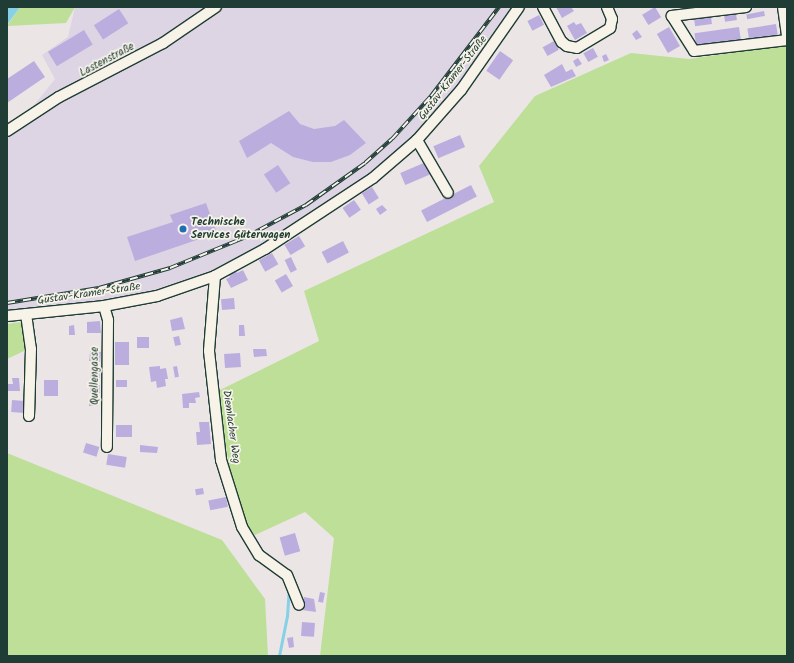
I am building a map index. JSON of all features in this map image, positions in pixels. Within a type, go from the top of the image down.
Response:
[{"type":"street","name":"Lastenstraße","points":[[8,129],[59,97],[163,43],[216,7]]},
{"type":"street","name":"Gustav-Kramer-Straße","points":[[7,316],[104,306],[157,296],[215,276],[265,249],[353,192],[418,140],[461,90],[519,7]]},
{"type":"street","points":[[543,7],[562,42],[567,46],[577,48],[610,28],[612,19],[607,7]]},
{"type":"street","points":[[746,7],[672,16],[694,51],[787,40]]},
{"type":"street","points":[[783,7],[787,36]]},
{"type":"street","points":[[418,140],[448,193]]},
{"type":"street","name":"Diemlacher Weg","points":[[215,276],[209,350],[221,460],[242,527],[260,555],[287,575],[299,605]]},
{"type":"street","name":"Quellengasse","points":[[104,306],[108,320],[107,447]]},
{"type":"street","points":[[26,314],[31,349],[29,416]]},
{"type":"shaded area","points":[[75,7],[513,7],[464,78],[416,134],[396,153],[348,189],[260,246],[223,267],[145,293],[110,300],[7,310],[7,139],[55,79],[42,55],[68,37]]},
{"type":"green space","points":[[20,7],[75,7],[66,23],[7,26]]},
{"type":"green space","points":[[787,45],[787,656],[320,656],[334,538],[305,512],[255,535],[247,525],[234,501],[218,391],[319,341],[304,291],[494,202],[479,166],[535,96],[631,53],[689,59]]},
{"type":"green space","points":[[21,322],[26,350],[7,359],[7,324]]},
{"type":"green space","points":[[7,453],[222,540],[265,599],[268,656],[7,656]]},
{"type":"water","points":[[7,7],[20,7],[7,25]]},
{"type":"building","points":[[556,7],[571,7],[574,11],[562,18]]},
{"type":"building","points":[[655,7],[661,17],[648,25],[642,15]]},
{"type":"building","points":[[119,9],[128,23],[103,40],[94,25]]},
{"type":"building","points":[[764,11],[765,16],[747,19],[746,14]]},
{"type":"building","points":[[736,14],[737,20],[725,22],[724,16]]},
{"type":"building","points":[[539,15],[544,25],[532,31],[527,21]]},
{"type":"building","points":[[711,17],[712,24],[695,26],[694,19]]},
{"type":"building","points":[[574,22],[576,25],[581,23],[587,33],[575,40],[567,26]]},
{"type":"building","points":[[776,24],[778,37],[749,41],[747,29]]},
{"type":"building","points":[[669,27],[680,46],[668,53],[657,34]]},
{"type":"building","points":[[739,27],[741,41],[696,47],[694,33]]},
{"type":"building","points":[[84,30],[93,45],[57,66],[48,52]]},
{"type":"building","points":[[637,30],[642,37],[636,40],[632,34]]},
{"type":"building","points":[[554,41],[559,50],[547,56],[543,47]]},
{"type":"building","points":[[593,48],[598,57],[588,62],[583,53]]},
{"type":"building","points":[[500,51],[513,60],[499,80],[486,71]]},
{"type":"building","points":[[606,54],[609,60],[604,62],[602,56]]},
{"type":"building","points":[[578,58],[582,64],[576,67],[573,61]]},
{"type":"building","points":[[34,61],[45,77],[7,103],[7,79]]},
{"type":"building","points":[[562,64],[566,72],[572,69],[576,76],[551,87],[544,75]]},
{"type":"building","points":[[289,111],[300,124],[314,129],[335,126],[344,120],[366,143],[350,155],[331,162],[313,162],[293,157],[271,143],[247,158],[239,141]]},
{"type":"building","points":[[460,135],[465,147],[438,158],[433,146]]},
{"type":"building","points":[[426,162],[431,174],[405,185],[400,173]]},
{"type":"building","points":[[278,165],[290,183],[276,193],[264,175]]},
{"type":"building","points":[[471,185],[477,197],[427,222],[421,210]]},
{"type":"building","points":[[372,187],[379,198],[369,204],[362,193]]},
{"type":"building","points":[[354,200],[361,210],[349,218],[343,208]]},
{"type":"building","name":"Technische Services Güterwagen","points":[[206,203],[217,233],[135,261],[127,237],[173,222],[170,215]]},
{"type":"building","points":[[382,205],[387,210],[380,215],[376,209]]},
{"type":"building","points":[[299,236],[305,246],[291,255],[284,245]]},
{"type":"building","points":[[343,241],[349,253],[328,263],[322,252]]},
{"type":"building","points":[[272,253],[278,264],[265,272],[259,260]]},
{"type":"building","points":[[291,257],[297,270],[291,273],[285,260]]},
{"type":"building","points":[[235,270],[237,273],[243,270],[248,280],[231,288],[226,279],[230,277],[228,274]]},
{"type":"building","points":[[286,274],[293,286],[282,293],[275,280]]},
{"type":"building","points":[[234,298],[235,309],[222,310],[221,299]]},
{"type":"building","points":[[182,317],[185,329],[172,331],[170,320]]},
{"type":"building","points":[[100,321],[101,333],[87,333],[87,322]]},
{"type":"building","points":[[74,325],[75,335],[69,335],[69,326]]},
{"type":"building","points":[[239,325],[244,325],[245,336],[239,336]]},
{"type":"building","points":[[179,336],[181,345],[175,346],[173,337]]},
{"type":"building","points":[[137,337],[149,337],[149,348],[137,348]]},
{"type":"building","points":[[115,342],[129,342],[129,365],[115,365]]},
{"type":"building","points":[[253,349],[266,349],[267,356],[254,357]]},
{"type":"building","points":[[90,351],[101,352],[100,362],[89,361]]},
{"type":"building","points":[[240,353],[241,367],[225,368],[224,354]]},
{"type":"building","points":[[160,366],[160,369],[166,368],[168,379],[165,379],[166,386],[157,388],[156,381],[151,382],[149,367]]},
{"type":"building","points":[[177,366],[179,377],[175,378],[173,367]]},
{"type":"building","points":[[91,368],[100,369],[100,378],[90,378]]},
{"type":"building","points":[[12,378],[19,378],[20,391],[8,391],[8,384],[13,384]]},
{"type":"building","points":[[44,380],[58,380],[58,396],[44,396]]},
{"type":"building","points":[[116,380],[127,380],[127,387],[116,387]]},
{"type":"building","points":[[90,385],[100,385],[100,393],[90,393]]},
{"type":"building","points":[[199,392],[200,397],[195,398],[196,403],[189,403],[189,408],[183,408],[182,394]]},
{"type":"building","points":[[89,398],[98,398],[98,406],[89,406]]},
{"type":"building","points":[[12,400],[25,401],[24,413],[11,412]]},
{"type":"building","points":[[199,422],[209,422],[211,444],[197,445],[196,432],[200,432]]},
{"type":"building","points":[[116,425],[132,425],[132,437],[116,437]]},
{"type":"building","points":[[86,443],[99,447],[96,457],[83,453]]},
{"type":"building","points":[[140,445],[158,447],[157,453],[140,452]]},
{"type":"building","points":[[108,454],[127,457],[125,468],[106,465]]},
{"type":"building","points":[[203,488],[204,494],[196,495],[195,489]]},
{"type":"building","points":[[226,497],[228,507],[210,510],[208,500]]},
{"type":"building","points":[[295,533],[300,551],[285,556],[280,537]]},
{"type":"building","points":[[320,592],[325,593],[323,603],[318,602]]},
{"type":"building","points":[[304,597],[314,599],[316,612],[302,610]]},
{"type":"building","points":[[302,622],[315,623],[314,637],[301,636]]},
{"type":"building","points":[[293,637],[294,647],[289,648],[287,638]]},
{"type":"waterway","points":[[279,656],[287,616],[289,589]]},
{"type":"railway","points":[[7,303],[99,288],[170,268],[246,237],[306,205],[365,163],[392,139],[431,96],[499,7]]},
{"type":"place","name":"Technische Services Güterwagen","points":[[183,229]]}]
